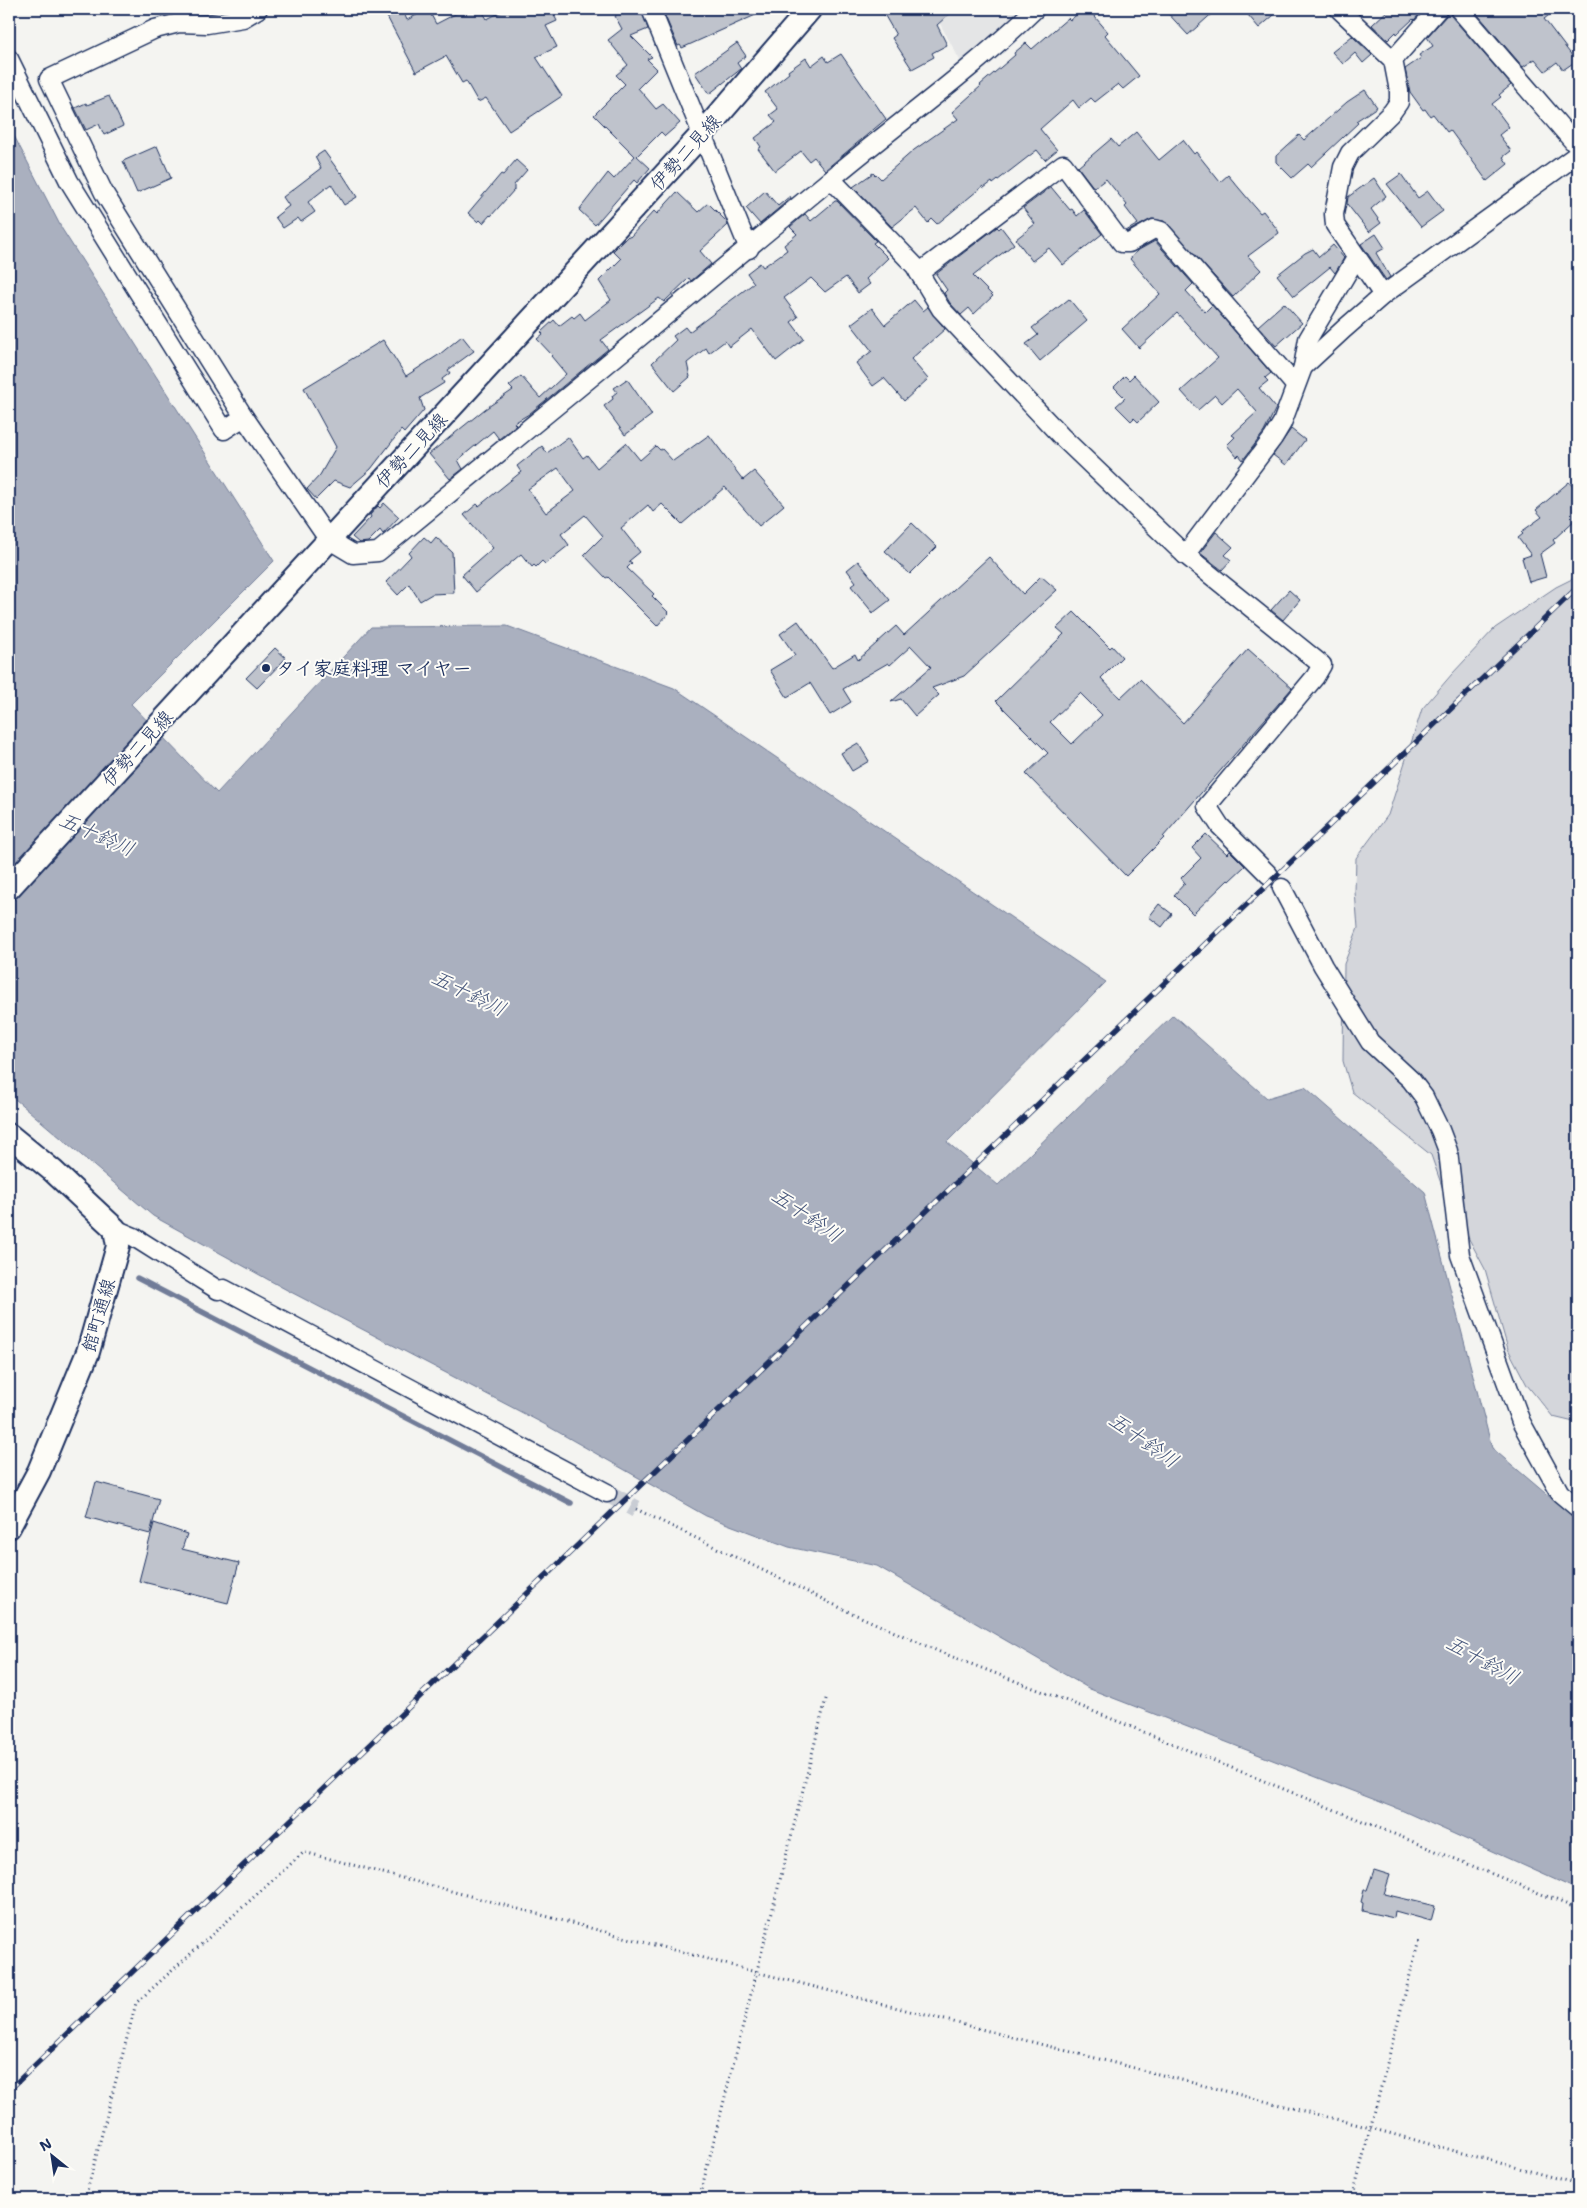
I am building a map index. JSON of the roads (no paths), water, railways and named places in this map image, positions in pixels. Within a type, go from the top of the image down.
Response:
[{"type":"main road","name":"伊勢二見線","points":[[9,888],[703,133],[810,9]]},
{"type":"main road","points":[[9,1135],[53,1171],[115,1228]]},
{"type":"main road","name":"館町通線","points":[[9,1527],[39,1472],[88,1352],[118,1246],[115,1228]]},
{"type":"street","points":[[258,9],[243,18],[207,24],[179,23],[155,29],[49,79],[104,193],[244,417],[328,539],[353,554],[378,552],[750,249],[831,178],[998,44],[1035,9]]},
{"type":"street","points":[[651,9],[750,249]]},
{"type":"street","points":[[1339,9],[1393,60],[1399,91],[1398,102],[1392,112],[1350,154],[1343,167],[1334,214],[1335,225],[1356,258],[1383,294]]},
{"type":"street","points":[[1393,60],[1438,9]]},
{"type":"street","points":[[1460,9],[1578,147]]},
{"type":"street","points":[[9,59],[70,181],[224,430],[244,417]]},
{"type":"street","points":[[1303,367],[1383,294],[1578,154]]},
{"type":"street","points":[[919,273],[1063,164],[1122,243],[1129,243],[1154,229],[1160,231],[1295,384]]},
{"type":"street","points":[[831,178],[914,266],[940,309],[1061,436],[1185,555],[1322,665],[1316,677],[1207,806],[1220,826],[1268,876]]},
{"type":"street","points":[[1185,555],[1273,438],[1282,423],[1295,384],[1303,367],[1308,339],[1356,258]]},
{"type":"street","points":[[1282,888],[1323,966],[1370,1042],[1411,1080],[1424,1097],[1440,1130],[1448,1152],[1460,1254],[1521,1422],[1560,1493],[1578,1508]]},
{"type":"street","points":[[115,1228],[134,1237],[218,1290],[224,1289],[607,1493]]},
{"type":"water","name":"五十鈴川","points":[[9,126],[62,229],[274,561],[131,704],[217,793],[371,627],[507,626],[674,688],[1106,982],[947,1142],[998,1185],[1173,1015],[1267,1098],[1305,1087],[1425,1192],[1492,1448],[1578,1521],[1578,1890],[1401,1810],[1090,1689],[877,1566],[789,1547],[706,1516],[544,1424],[287,1290],[153,1216],[9,1094]]},
{"type":"waterway","points":[[137,1278],[571,1503]]},
{"type":"tunnel","points":[[607,1493],[636,1509]]},
{"type":"railway","points":[[9,2090],[1578,587]]},
{"type":"place","name":"タイ家庭料理 マイヤー","points":[[266,668]]}]
